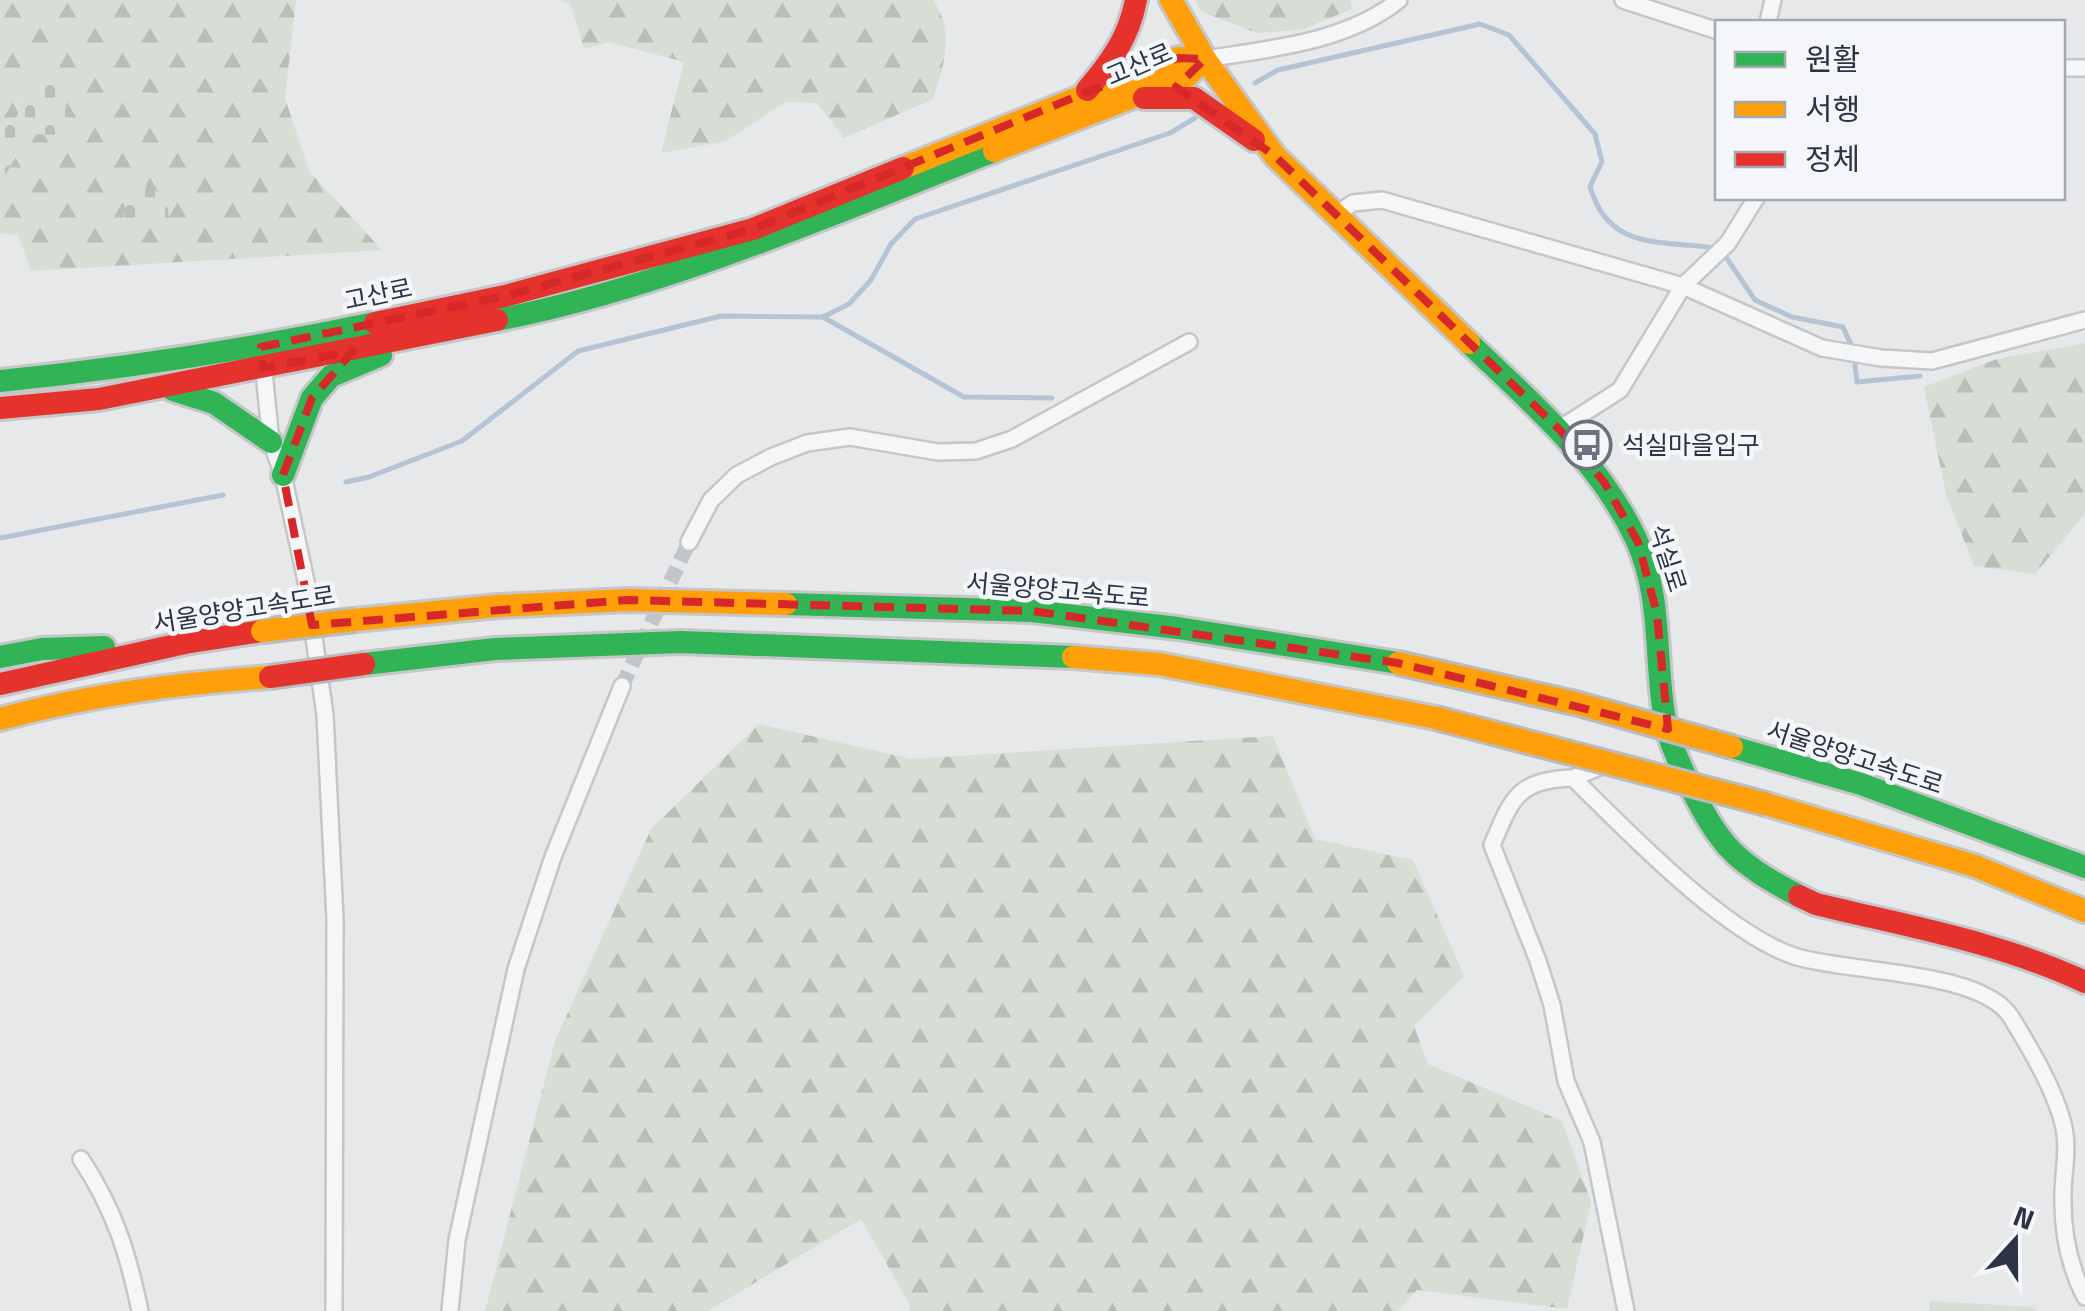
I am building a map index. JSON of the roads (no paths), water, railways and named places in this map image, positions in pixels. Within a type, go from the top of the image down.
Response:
[{"type":"main road","points":[[1084,93],[1112,62],[1132,28],[1136,0]]},
{"type":"main road","name":"석실로","points":[[1172,0],[1205,59],[1276,156],[1559,428],[1604,482],[1638,542],[1657,614],[1666,721],[1678,758],[1720,838],[1748,864],[1816,904],[1981,944],[2053,967],[2085,982]]},
{"type":"main road","name":"고산로","points":[[0,408],[99,399],[160,388],[262,357],[754,229],[1084,93],[1178,58],[1205,59]]},
{"type":"main road","name":"고산로","points":[[0,381],[262,357],[427,336],[577,304],[732,254],[1187,76],[1205,59]]},
{"type":"main road","points":[[1131,98],[1194,98],[1276,156]]},
{"type":"main road","points":[[282,476],[312,398],[331,376],[427,336]]},
{"type":"main road","points":[[160,388],[196,394],[225,406],[271,442]]},
{"type":"main road","name":"서울양양고속도로","points":[[0,684],[185,643],[497,606],[628,600],[1032,611],[1178,628],[1398,663],[1579,704],[1861,784],[2085,867]]},
{"type":"main road","points":[[0,719],[56,704],[155,686],[270,677],[495,648],[681,642],[1030,653],[1159,664],[1436,718],[1766,804],[1975,866],[2085,911]]},
{"type":"main road","points":[[0,657],[42,650],[185,643]]},
{"type":"street","points":[[1205,59],[1309,40],[1376,18],[1398,0]]},
{"type":"street","points":[[1624,0],[1715,30]]},
{"type":"street","points":[[1335,215],[1352,204],[1382,200],[1683,286],[1822,348],[1882,358],[1932,361],[2085,320]]},
{"type":"street","points":[[1559,428],[1620,390],[1683,286],[1728,244],[1755,200]]},
{"type":"street","points":[[689,542],[711,500],[737,476],[771,457],[807,443],[850,437],[938,452],[976,451],[1012,439],[1188,342]]},
{"type":"street","points":[[262,357],[271,442],[306,580],[326,715],[336,919],[334,1311]]},
{"type":"street","points":[[450,1311],[458,1240],[516,969],[553,857],[622,686]]},
{"type":"street","points":[[1626,1311],[1592,1142],[1566,1081],[1552,1005],[1538,961],[1492,845],[1511,801],[1523,788],[1546,779],[1573,778],[1615,760],[1665,766],[1678,758]]},
{"type":"street","points":[[1573,778],[1725,917],[1759,940],[1793,956],[1834,966],[1956,983],[1985,994],[2008,1012],[2047,1084],[2065,1133],[2062,1199],[2072,1272],[2085,1297]]},
{"type":"street","points":[[80,1159],[104,1193],[129,1256],[140,1311]]},
{"type":"waterway","points":[[1255,83],[1278,70],[1480,24],[1509,35],[1595,134],[1602,162],[1590,186],[1608,221],[1636,238],[1709,247]]},
{"type":"waterway","points":[[346,482],[462,441],[578,351],[721,316],[823,317],[849,304],[871,280],[891,244],[915,219],[1170,133],[1195,118]]},
{"type":"waterway","points":[[1724,254],[1755,300],[1792,317],[1843,327],[1852,347]]},
{"type":"waterway","points":[[823,317],[964,397],[1052,398]]},
{"type":"waterway","points":[[1855,365],[1857,382],[1920,376]]},
{"type":"waterway","points":[[0,538],[223,495]]},
{"type":"tunnel","points":[[622,686],[689,542]]},
{"type":"place","name":"석실마을입구","points":[[1587,445]]}]
